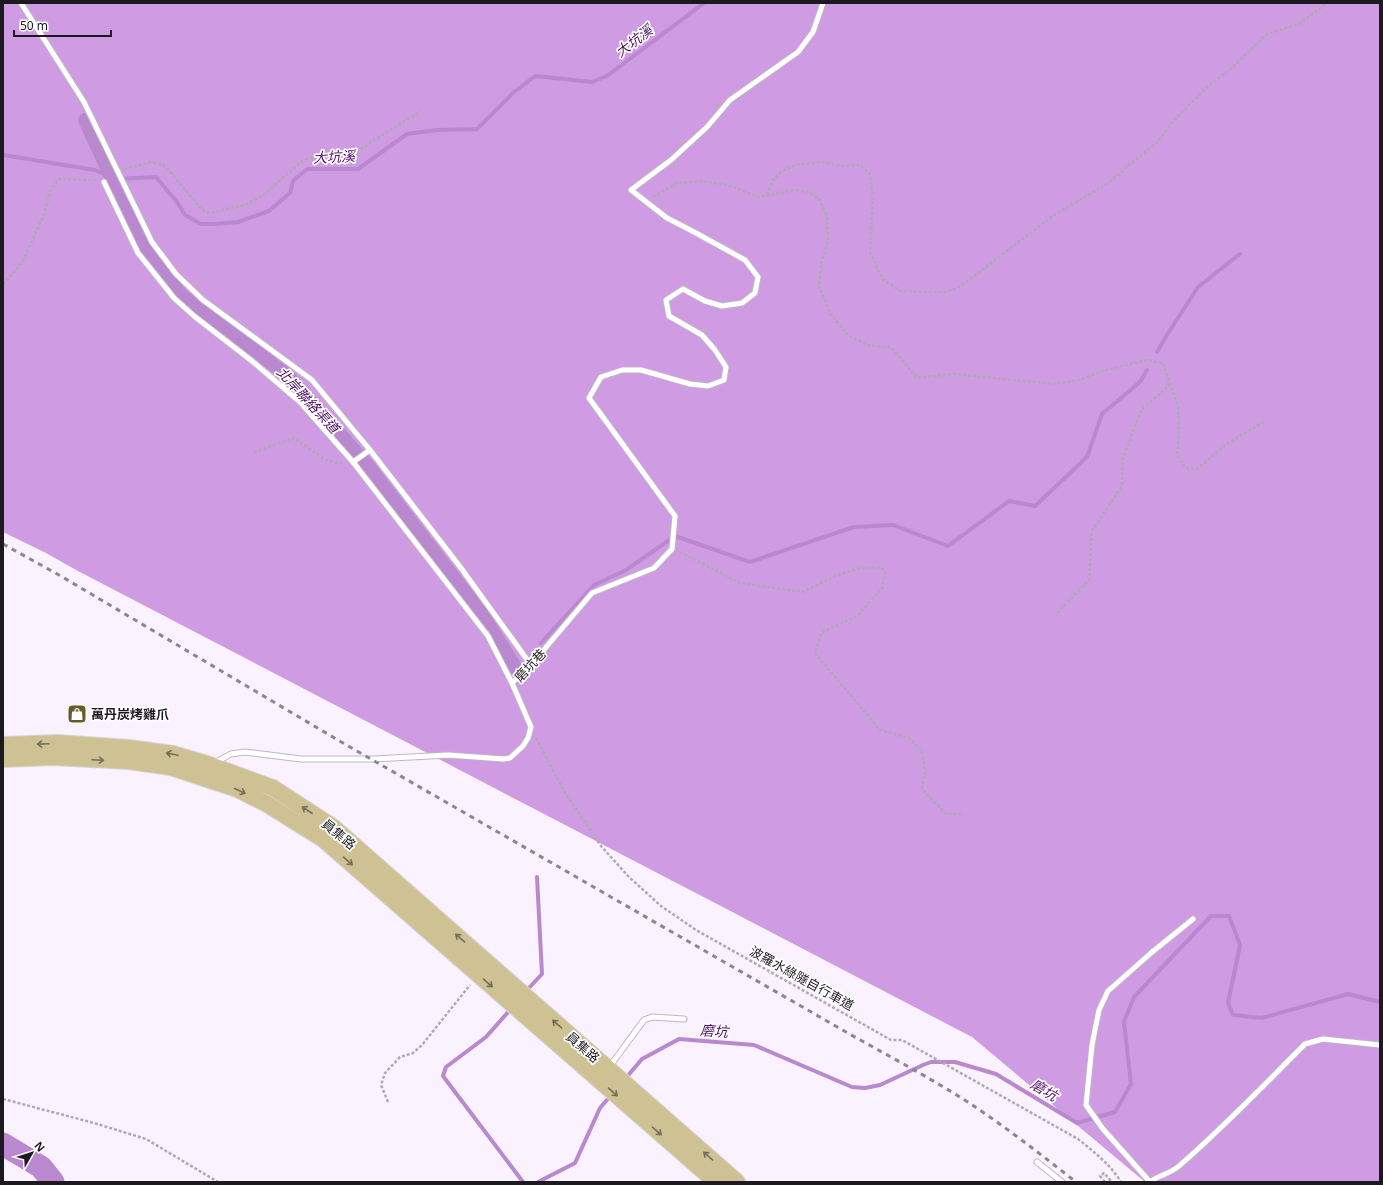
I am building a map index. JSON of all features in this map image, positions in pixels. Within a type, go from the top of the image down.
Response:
[{"type":"main road","name":"員集路","points":[[3,745],[58,743],[129,748],[173,754],[210,765],[273,788],[333,826],[603,1074]]},
{"type":"main road","name":"員集路","points":[[3,759],[52,757],[129,762],[163,766],[237,789],[267,804],[323,839],[478,975],[603,1074]]},
{"type":"main road","points":[[603,1074],[632,1100],[716,1182]]},
{"type":"main road","points":[[632,1100],[738,1182]]},
{"type":"lane","points":[[21,3],[84,102],[152,242],[176,274],[203,300],[312,380],[370,450],[462,568],[532,665]]},
{"type":"lane","points":[[672,548],[675,516],[589,398],[601,378],[622,370],[641,370],[690,384],[708,386],[724,380],[726,367],[715,350],[702,335],[669,316],[666,300],[683,289],[705,301],[722,306],[742,303],[754,293],[758,277],[745,260],[667,218],[631,190],[671,160],[707,128],[730,100],[798,52],[813,32],[823,3]]},
{"type":"lane","points":[[104,182],[138,253],[174,298],[300,402],[353,462],[488,636],[512,683]]},
{"type":"lane","points":[[353,462],[370,450]]},
{"type":"lane","name":"磨坑巷","points":[[531,727],[512,683],[532,665],[592,593],[654,568],[672,548]]},
{"type":"lane","points":[[210,765],[231,754],[245,752],[301,759],[374,759],[448,756],[503,759],[510,758],[523,746],[528,738],[531,727]]},
{"type":"lane","points":[[1193,919],[1151,953],[1108,991],[1099,1010],[1092,1045],[1086,1105],[1103,1129],[1150,1182],[1156,1177],[1173,1171],[1184,1162],[1216,1133],[1305,1044],[1323,1039],[1380,1045]]},
{"type":"lane","points":[[603,1074],[644,1020],[652,1017],[684,1019]]},
{"type":"lane","points":[[1037,1162],[1062,1182]]},
{"type":"path","points":[[766,195],[773,180],[782,171],[796,165],[822,162],[843,166],[860,165],[870,174],[873,198],[870,252],[882,280],[901,291],[947,292],[961,286],[1051,217],[1108,183],[1157,142],[1177,117],[1206,88],[1234,65],[1267,34],[1301,24],[1327,3]]},
{"type":"path","points":[[118,171],[151,162],[163,165],[202,210],[209,212],[245,205],[262,196],[304,160],[315,157],[340,162],[421,111]]},
{"type":"path","points":[[3,284],[22,263],[43,217],[51,189],[59,179],[96,180],[104,182]]},
{"type":"path","points":[[645,201],[677,183],[701,181],[728,186],[758,197],[796,190],[809,192],[820,200],[827,216],[828,241],[821,264],[819,287],[831,315],[849,336],[868,345],[892,348],[917,378],[953,374],[1055,384],[1079,380],[1099,372],[1146,360],[1163,363],[1178,406],[1179,432],[1177,454],[1185,468],[1197,469],[1227,444],[1265,421]]},
{"type":"path","points":[[1057,613],[1089,580],[1092,531],[1122,486],[1123,459],[1141,410],[1170,384]]},
{"type":"path","points":[[254,452],[294,438],[322,457],[338,463],[353,462]]},
{"type":"path","points":[[672,548],[740,583],[803,592],[833,576],[856,569],[881,567],[885,573],[882,589],[857,616],[821,634],[814,653],[880,730],[909,738],[922,751],[924,772],[922,789],[946,814],[964,814]]},
{"type":"path","name":"波羅水綠隧自行車道","points":[[531,727],[564,791],[601,846],[629,877],[661,906],[696,930],[891,1040],[902,1040],[1078,1139],[1096,1153],[1115,1172],[1121,1182]]},
{"type":"path","points":[[388,1102],[381,1085],[385,1073],[400,1057],[414,1052],[422,1045],[478,975]]},
{"type":"path","points":[[3,1099],[94,1123],[146,1139],[218,1182]]},
{"type":"path","points":[[1105,1182],[1100,1176],[1104,1173],[1112,1182]]},
{"type":"shaded area","points":[[3,3],[1380,3],[1380,1182],[1145,1182],[972,1037],[46,553],[3,532]]},
{"type":"waterway","name":"大坑溪","points":[[3,155],[95,170],[117,179],[156,177],[177,202],[185,215],[201,224],[238,222],[269,211],[290,193],[293,181],[307,169],[358,169],[407,134],[437,130],[477,129],[514,92],[535,76],[592,82],[607,76],[704,3]]},
{"type":"waterway","name":"北岸聯絡渠道","points":[[85,120],[144,248],[181,295],[286,374],[369,467],[483,616],[517,670]]},
{"type":"waterway","points":[[1157,352],[1198,287],[1240,254]]},
{"type":"waterway","points":[[541,643],[594,585],[626,570],[675,536],[750,562],[854,527],[893,525],[948,546],[1009,501],[1035,506],[1087,457],[1102,414],[1140,382],[1147,370]]},
{"type":"waterway","points":[[528,989],[542,974],[537,877]]},
{"type":"waterway","name":"磨坑","points":[[625,1079],[642,1059],[679,1039],[754,1045],[852,1087],[865,1088],[880,1085],[931,1062],[955,1062],[996,1074],[1077,1123],[1115,1112],[1131,1084],[1124,1022],[1134,997],[1211,916],[1229,916],[1240,945],[1228,1003],[1233,1015],[1262,1018],[1348,994],[1380,1002]]},
{"type":"waterway","points":[[509,1011],[486,1037],[446,1067],[443,1076],[523,1182]]},
{"type":"waterway","name":"磨坑","points":[[538,1182],[575,1163],[600,1108],[612,1094]]},
{"type":"waterway","points":[[3,1144],[41,1167],[53,1182]]},
{"type":"railway","points":[[3,544],[59,575],[343,743],[963,1099],[992,1118],[1076,1182]]},
{"type":"place","name":"萬丹炭烤雞爪","points":[[77,714]]}]
